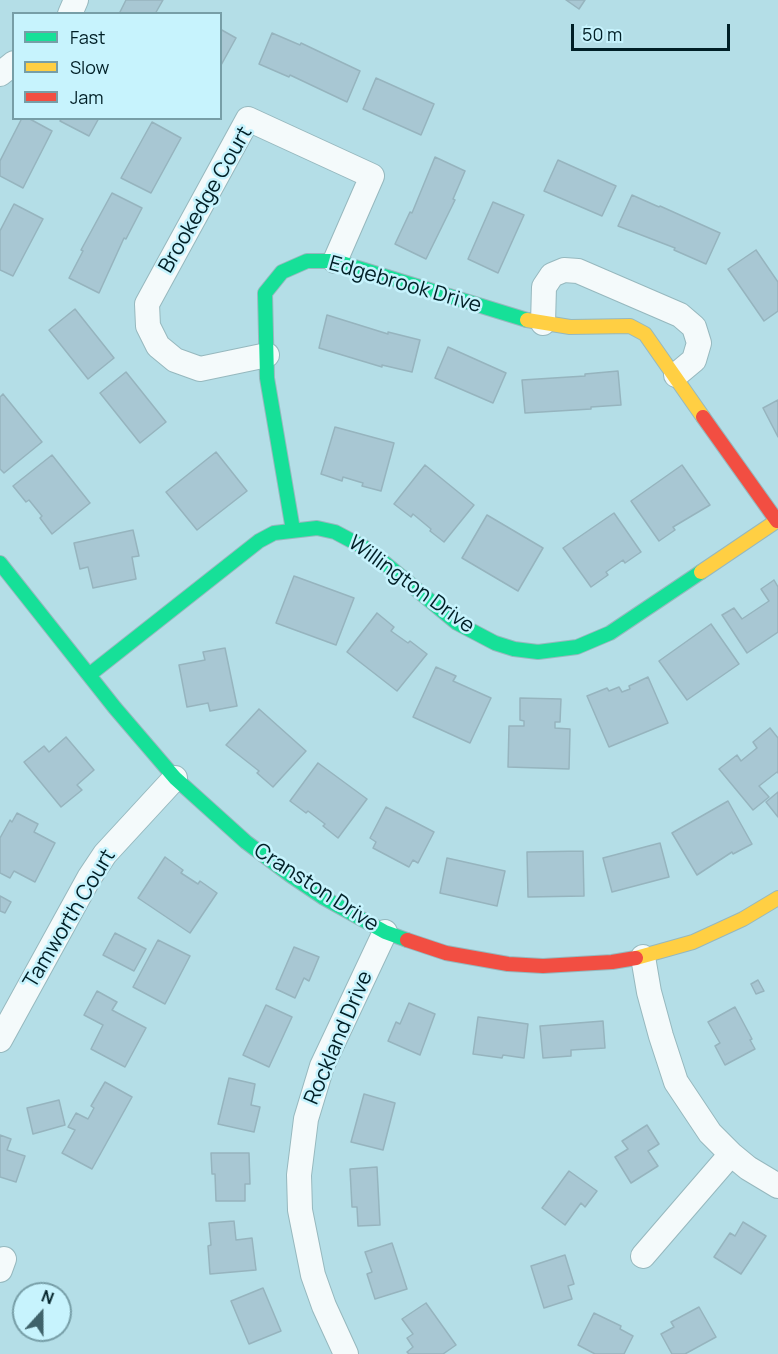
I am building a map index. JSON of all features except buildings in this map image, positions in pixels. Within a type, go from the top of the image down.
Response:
[{"type":"street","points":[[0,74],[12,65]]},
{"type":"street","name":"Brookedge Court","points":[[267,355],[200,369],[176,360],[158,346],[148,326],[147,315],[147,304],[248,119],[372,176],[335,261]]},
{"type":"street","name":"Edgebrook Drive","points":[[293,530],[267,378],[265,293],[282,272],[307,261],[335,261],[543,324],[570,327],[630,326],[645,333],[777,520]]},
{"type":"street","points":[[543,324],[544,287],[552,275],[564,270],[578,271],[680,315],[694,327],[699,343],[694,360],[676,375]]},
{"type":"street","name":"Willington Drive","points":[[89,675],[259,541],[274,533],[316,528],[335,532],[369,550],[457,622],[495,643],[514,649],[538,652],[577,647],[610,633],[777,520]]},
{"type":"street","name":"Cranston Drive","points":[[0,562],[140,739],[175,778],[246,842],[290,875],[324,898],[385,932],[446,953],[508,964],[543,966],[578,964],[644,957],[693,942],[742,919],[778,898]]},
{"type":"street","name":"Tamworth Court","points":[[0,1040],[89,878],[105,854],[175,778]]},
{"type":"street","name":"Rockland Drive","points":[[346,1354],[313,1275],[300,1210],[299,1175],[306,1119],[322,1066],[385,932]]},
{"type":"street","points":[[644,957],[649,992],[676,1082],[710,1133],[748,1168],[778,1186]]},
{"type":"street","points":[[643,1256],[731,1154]]},
{"type":"traffic: fast","points":[[293,530],[267,378],[265,293],[282,272],[307,261],[335,261],[527,320]]},
{"type":"traffic: fast","points":[[89,675],[259,541],[274,533],[317,528],[335,532],[369,550],[457,623],[495,643],[514,649],[538,652],[577,647],[610,633],[701,572]]},
{"type":"traffic: fast","points":[[0,563],[115,708],[175,778],[246,842],[290,875],[324,898],[385,932],[407,940]]},
{"type":"traffic: slow","points":[[527,320],[570,327],[630,326],[645,334],[703,417]]},
{"type":"traffic: slow","points":[[701,572],[778,520]]},
{"type":"traffic: slow","points":[[636,958],[693,942],[743,919],[778,898]]},
{"type":"traffic: jam","points":[[703,417],[777,521]]},
{"type":"traffic: jam","points":[[407,940],[446,953],[508,964],[543,966],[612,962],[636,958]]}]
